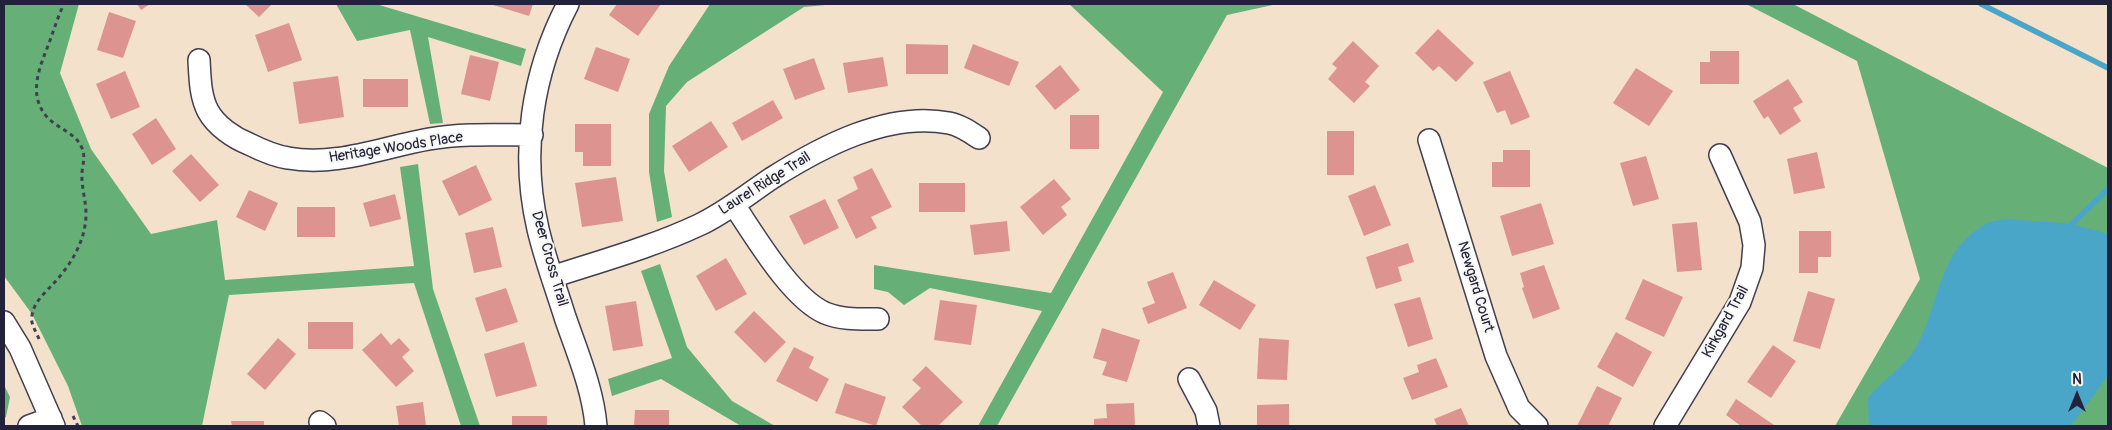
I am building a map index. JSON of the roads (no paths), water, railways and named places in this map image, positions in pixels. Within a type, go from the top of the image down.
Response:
[{"type":"street","name":"Deer Cross Trail","points":[[568,4],[551,37],[541,67],[532,114],[531,172],[534,209],[552,277],[592,396],[596,426]]},
{"type":"street","name":"Heritage Woods Place","points":[[199,60],[202,96],[212,118],[241,141],[269,153],[288,158],[336,159],[430,139],[460,136],[532,135]]},
{"type":"street","name":"Laurel Ridge Trail","points":[[552,277],[666,240],[700,225],[820,149],[850,136],[884,126],[922,121],[950,123],[964,128],[979,138]]},
{"type":"street","name":"Newgard Court","points":[[1429,140],[1496,356],[1519,408],[1537,426]]},
{"type":"street","name":"Kirkgard Trail","points":[[1665,426],[1740,302],[1752,268],[1754,245],[1750,222],[1720,155]]},
{"type":"street","points":[[734,205],[763,248],[796,291],[813,306],[842,318],[878,319]]},
{"type":"street","points":[[4,322],[20,348],[52,422],[29,426]]},
{"type":"street","points":[[1190,380],[1206,411],[1209,426]]},
{"type":"water","points":[[2008,219],[2072,224],[2108,234],[2108,376],[2071,426],[1869,426],[1868,398],[1905,362],[1915,349],[1930,316],[1941,280],[1958,248],[1970,235],[1986,224]]},
{"type":"waterway","points":[[1981,4],[2108,68]]},
{"type":"waterway","points":[[2069,231],[2072,224],[2108,189]]}]
